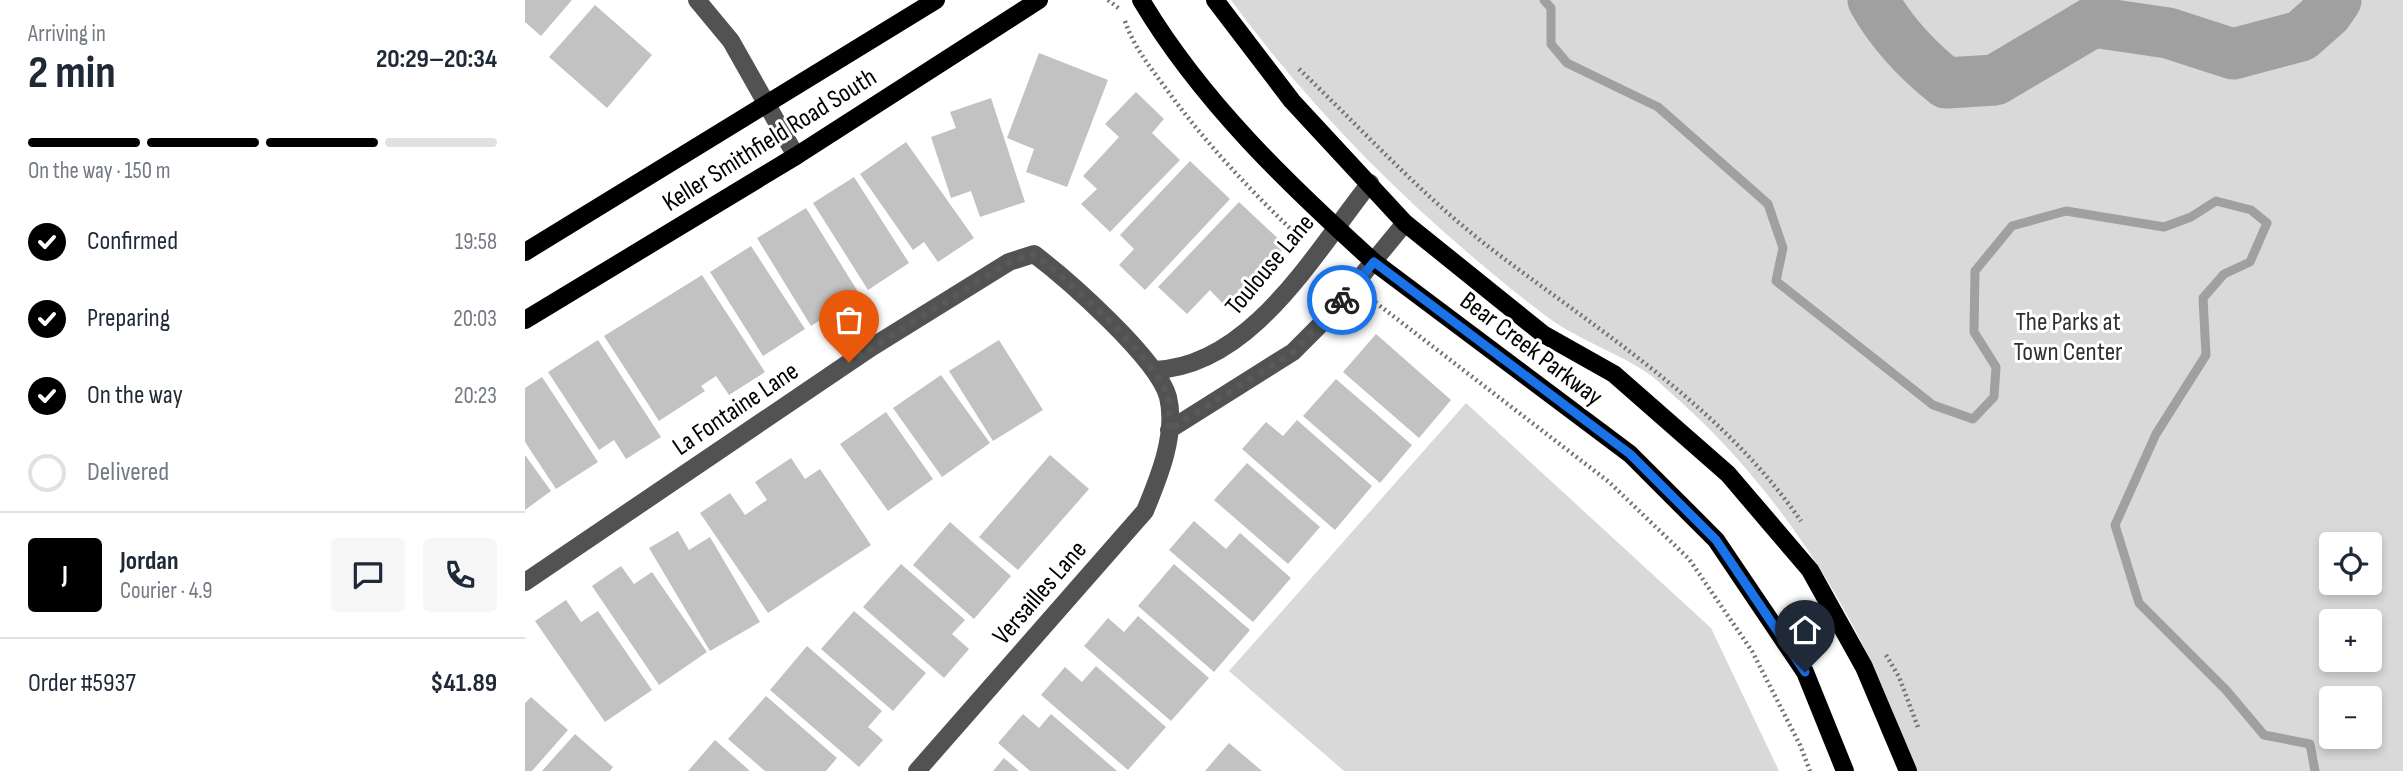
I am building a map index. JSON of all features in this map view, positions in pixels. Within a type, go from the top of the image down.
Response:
[{"type":"main road","name":"Keller Smithfield Road South","points":[[525,252],[936,0]]},
{"type":"main road","name":"Keller Smithfield Road South","points":[[525,320],[796,156],[1039,0]]},
{"type":"main road","name":"Bear Creek Parkway","points":[[1141,0],[1183,61],[1255,149],[1335,227],[1374,262],[1630,454],[1716,540],[1805,672],[1845,771]]},
{"type":"main road","name":"Bear Creek Parkway","points":[[1215,0],[1292,101],[1405,223],[1543,334],[1614,374],[1728,474],[1810,570],[1864,667],[1907,771]]},
{"type":"street","points":[[697,0],[731,41],[796,156]]},
{"type":"street","name":"Toulouse Lane","points":[[1154,370],[1175,369],[1205,360],[1242,337],[1278,300],[1370,183]]},
{"type":"street","points":[[1169,430],[1293,352],[1374,262],[1405,223]]},
{"type":"street","name":"La Fontaine Lane","points":[[525,582],[872,347],[1009,262],[1034,254],[1065,277],[1154,370],[1168,397],[1169,430]]},
{"type":"street","name":"Versailles Lane","points":[[916,771],[1145,511],[1159,476],[1169,430]]},
{"type":"path","points":[[1108,0],[1122,10],[1137,49],[1192,124],[1242,182],[1315,253]]},
{"type":"path","points":[[1354,285],[1609,482],[1689,559],[1752,651],[1800,745],[1809,771]]},
{"type":"green space","name":"The Parks at Town Center","points":[[1231,0],[2403,0],[2403,771],[1915,771],[1874,668],[1849,618],[1821,571],[1757,481],[1720,440],[1648,373],[1554,322],[1456,243],[1375,167],[1300,86]]},
{"type":"green space","points":[[1466,403],[1711,628],[1779,771],[1344,771],[1229,671]]},
{"type":"building","points":[[525,0],[572,0],[541,36],[525,22]]},
{"type":"building","points":[[595,5],[652,55],[607,108],[549,57]]},
{"type":"building","points":[[1039,53],[1108,80],[1067,187],[1026,172],[1034,149],[1007,138]]},
{"type":"building","points":[[1136,92],[1164,119],[1152,133],[1180,160],[1110,232],[1081,204],[1097,189],[1083,176],[1119,137],[1105,124]]},
{"type":"building","points":[[991,98],[1025,202],[980,217],[971,191],[951,198],[931,137],[956,128],[950,112]]},
{"type":"building","points":[[906,142],[974,238],[938,262],[924,242],[913,250],[860,174]]},
{"type":"building","points":[[1190,161],[1230,199],[1145,290],[1119,265],[1134,249],[1120,235]]},
{"type":"building","points":[[854,177],[909,263],[868,290],[813,203]]},
{"type":"building","points":[[1239,202],[1286,246],[1227,308],[1210,290],[1187,314],[1158,287]]},
{"type":"building","points":[[806,208],[860,295],[811,326],[757,238]]},
{"type":"building","points":[[751,246],[805,329],[763,356],[710,272]]},
{"type":"building","points":[[702,275],[765,372],[729,395],[716,376],[701,386],[705,391],[659,421],[604,336]]},
{"type":"building","points":[[1376,334],[1451,400],[1419,438],[1343,372]]},
{"type":"building","points":[[598,340],[661,437],[626,459],[614,440],[599,450],[548,372]]},
{"type":"building","points":[[999,340],[1043,410],[993,441],[949,371]]},
{"type":"building","points":[[941,375],[990,443],[942,477],[893,408]]},
{"type":"building","points":[[542,377],[598,462],[556,489],[525,442],[525,388]]},
{"type":"building","points":[[1336,379],[1412,445],[1380,483],[1303,416]]},
{"type":"building","points":[[886,412],[933,479],[888,511],[840,444]]},
{"type":"building","points":[[1297,420],[1372,486],[1335,530],[1242,449],[1266,422],[1283,436]]},
{"type":"building","points":[[525,455],[551,491],[525,510]]},
{"type":"building","points":[[1050,455],[1089,489],[1018,570],[979,537]]},
{"type":"building","points":[[791,458],[805,479],[820,469],[871,545],[768,613],[700,513],[730,493],[745,515],[767,500],[755,482]]},
{"type":"building","points":[[1247,463],[1320,527],[1288,564],[1214,500]]},
{"type":"building","points":[[1194,521],[1226,549],[1240,533],[1291,578],[1253,622],[1169,550]]},
{"type":"building","points":[[950,522],[1011,576],[974,619],[913,565]]},
{"type":"building","points":[[678,531],[689,550],[710,537],[760,622],[710,651],[649,548]]},
{"type":"building","points":[[901,564],[965,620],[952,634],[969,649],[944,678],[863,607]]},
{"type":"building","points":[[1174,564],[1250,630],[1214,672],[1138,606]]},
{"type":"building","points":[[621,566],[634,584],[652,572],[707,652],[659,685],[592,586]]},
{"type":"building","points":[[566,600],[581,622],[598,611],[652,690],[605,722],[535,621]]},
{"type":"building","points":[[854,611],[926,673],[893,711],[821,649]]},
{"type":"building","points":[[1138,616],[1209,678],[1171,721],[1084,646],[1108,618],[1124,632]]},
{"type":"building","points":[[807,646],[882,711],[868,727],[883,740],[859,767],[770,690]]},
{"type":"building","points":[[1096,666],[1166,727],[1128,770],[1041,695],[1065,667],[1082,682]]},
{"type":"building","points":[[766,696],[837,758],[826,771],[765,771],[728,739]]},
{"type":"building","points":[[531,697],[568,730],[532,771],[525,771],[525,703]]},
{"type":"building","points":[[1023,714],[1039,728],[1051,714],[1117,771],[1030,771],[998,743]]},
{"type":"building","points":[[575,734],[613,767],[610,771],[542,771]]},
{"type":"building","points":[[715,740],[750,771],[688,771]]},
{"type":"building","points":[[1229,743],[1262,771],[1205,771]]},
{"type":"building","points":[[1004,758],[1019,771],[993,771]]},
{"type":"waterway","points":[[1544,0],[1551,8],[1551,44],[1567,63],[1658,107],[1768,204],[1783,248],[1776,281],[1933,405],[1973,419],[1994,397],[1996,367],[1974,332],[1975,271],[2012,226],[2066,211],[2164,227],[2191,217],[2216,201],[2251,210],[2267,223],[2250,262],[2224,274],[2203,298],[2206,355],[2156,434],[2115,525],[2139,603],[2226,690],[2264,735],[2310,744],[2315,771]]},
{"type":"waterway","points":[[1873,0],[1905,45],[1946,83],[1995,80],[2093,22],[2168,33],[2233,54],[2301,36],[2327,13],[2336,0]]},
{"type":"way so far","points":[[849,362],[1009,262],[1034,254],[1065,277],[1154,370],[1168,397],[1169,430],[1293,352],[1342,300]]},
{"type":"route","points":[[1342,300],[1374,262],[1630,454],[1716,540],[1805,672]]}]
